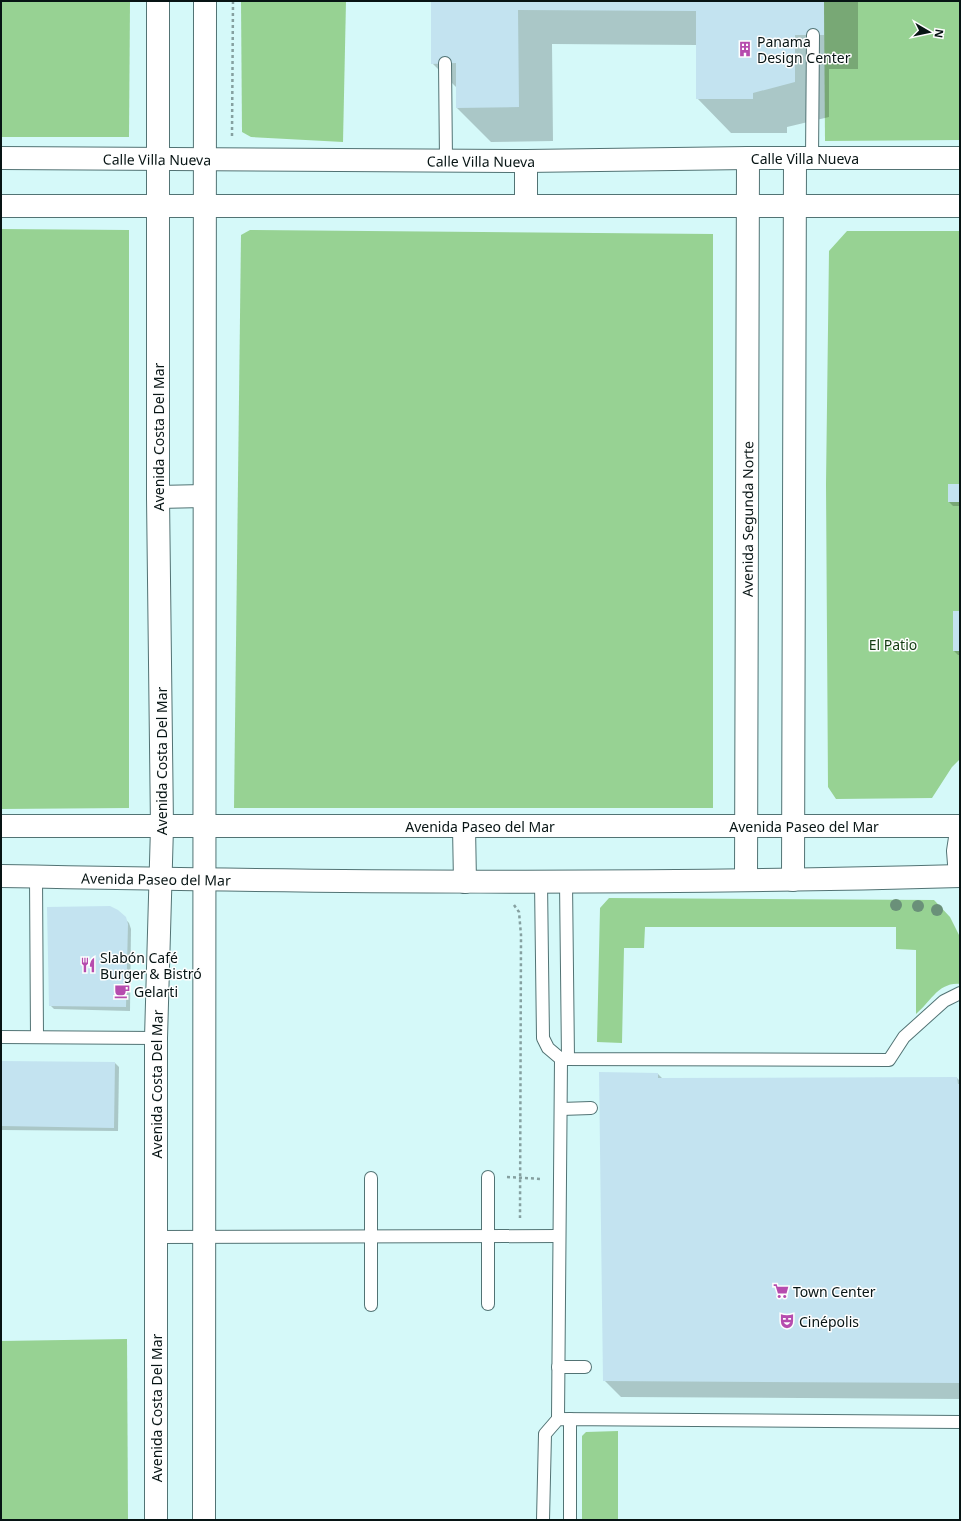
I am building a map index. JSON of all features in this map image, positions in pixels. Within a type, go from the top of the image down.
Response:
[{"type":"street","name":"Avenida Costa Del Mar","points":[[156,1520],[156,1038],[162,827],[158,497],[158,1]]},
{"type":"street","points":[[204,1520],[205,1]]},
{"type":"street","name":"Calle Villa Nueva","points":[[1,158],[232,158],[526,161],[748,158],[960,158]]},
{"type":"street","name":"Avenida Segunda Norte","points":[[746,880],[748,158]]},
{"type":"street","points":[[793,880],[795,206],[804,158]]},
{"type":"street","points":[[526,161],[526,206]]},
{"type":"street","points":[[1,206],[960,206]]},
{"type":"street","points":[[158,497],[204,496]]},
{"type":"street","name":"Avenida Paseo del Mar","points":[[1,826],[960,826]]},
{"type":"street","points":[[464,827],[466,882]]},
{"type":"street","points":[[960,838],[958,851],[960,876]]},
{"type":"street","name":"Avenida Paseo del Mar","points":[[1,876],[160,879],[204,878],[566,882],[793,880],[960,876]]},
{"type":"lane","points":[[804,158],[813,35]]},
{"type":"lane","points":[[445,63],[446,160]]},
{"type":"lane","points":[[36,877],[37,1037]]},
{"type":"lane","points":[[541,882],[543,1038],[548,1048],[564,1059],[889,1060],[904,1037],[944,1001],[960,993]]},
{"type":"lane","points":[[543,1520],[545,1434],[558,1419],[561,1109],[564,1059],[566,882]]},
{"type":"lane","points":[[1,1037],[156,1038]]},
{"type":"lane","points":[[561,1109],[591,1108]]},
{"type":"lane","points":[[371,1178],[371,1305]]},
{"type":"lane","points":[[488,1178],[488,1304]]},
{"type":"lane","points":[[156,1237],[560,1236]]},
{"type":"lane","points":[[558,1367],[585,1368]]},
{"type":"lane","points":[[558,1419],[960,1422]]},
{"type":"lane","points":[[570,1419],[570,1520]]},
{"type":"path","points":[[232,158],[233,1]]},
{"type":"path","points":[[512,903],[519,912],[521,935],[520,1236]]},
{"type":"path","points":[[488,1178],[519,1177],[560,1180]]},
{"type":"green space","points":[[1,1],[130,1],[129,137],[1,137]]},
{"type":"green space","points":[[241,1],[346,1],[343,142],[251,137],[242,132]]},
{"type":"green space","points":[[824,1],[960,1],[960,140],[825,141]]},
{"type":"green space","points":[[1,229],[129,230],[129,808],[1,809]]},
{"type":"green space","points":[[250,230],[713,234],[713,808],[234,808],[241,235]]},
{"type":"green space","name":"El Patio","points":[[847,231],[960,231],[960,759],[952,767],[932,798],[836,799],[828,787],[826,484],[829,251]]},
{"type":"green space","points":[[609,898],[934,900],[950,917],[960,937],[960,984],[952,984],[940,990],[916,1014],[916,950],[896,949],[896,927],[645,927],[644,948],[624,948],[622,1043],[597,1042],[600,908]]},
{"type":"green space","points":[[127,1339],[128,1520],[1,1520],[1,1341]]},
{"type":"green space","points":[[618,1431],[618,1520],[582,1520],[582,1436],[586,1432]]},
{"type":"building","name":"Panama Design Center","points":[[431,1],[824,1],[824,35],[795,35],[795,82],[753,93],[753,99],[696,99],[696,11],[518,10],[519,107],[456,108],[456,63],[431,64]]},
{"type":"building","points":[[948,484],[960,484],[960,502],[948,502]]},
{"type":"building","points":[[953,611],[960,611],[960,651],[953,651]]},
{"type":"building","name":"Slabón Café Burger & Bistró","points":[[110,906],[118,910],[126,917],[128,924],[126,1007],[49,1006],[47,907]]},
{"type":"building","points":[[1,1061],[115,1062],[114,1128],[1,1126]]},
{"type":"building","name":"Town Center","points":[[599,1072],[658,1073],[658,1078],[957,1077],[958,1084],[960,1084],[960,1383],[603,1381]]},
{"type":"place","name":"Panama Design Center","points":[[745,49]]},
{"type":"place","name":"Slabón Café Burger & Bistró","points":[[88,965]]},
{"type":"place","name":"Gelarti","points":[[122,991]]},
{"type":"place","name":"Town Center","points":[[781,1291]]},
{"type":"place","name":"Cinépolis","points":[[787,1321]]}]
